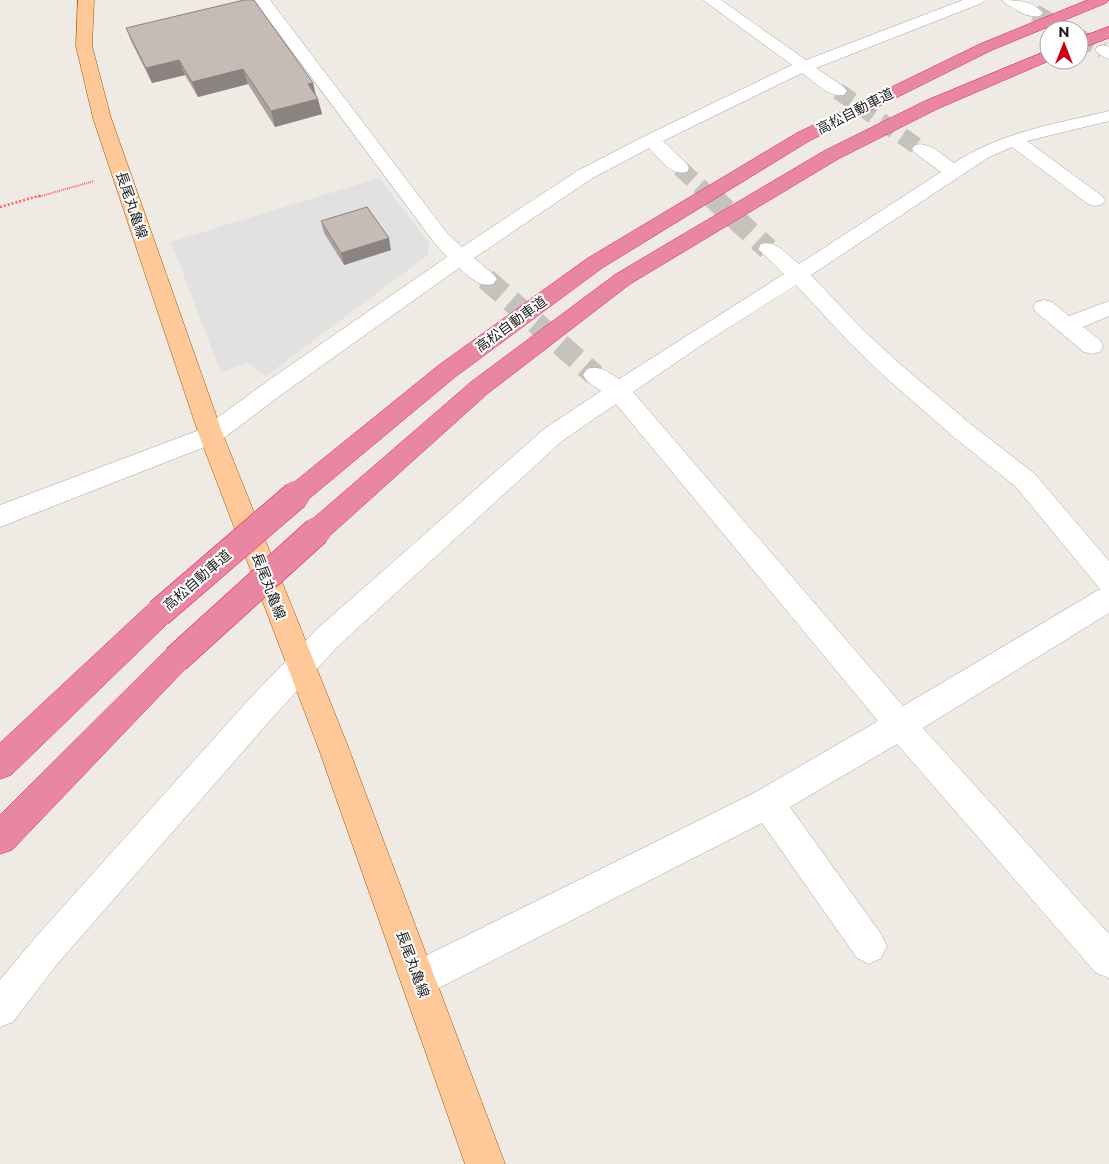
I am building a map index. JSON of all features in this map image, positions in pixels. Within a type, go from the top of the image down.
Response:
[{"type":"highway","name":"高松自動車道","points":[[0,764],[159,612],[296,495],[447,371],[595,263],[803,137],[986,47],[1101,0]]},
{"type":"highway","points":[[1089,40],[1109,32]]},
{"type":"highway","name":"高松自動車道","points":[[0,838],[176,659],[317,531],[479,388],[624,279],[831,155],[931,104],[1039,59]]},
{"type":"main road","name":"長尾丸亀線","points":[[86,0],[84,46],[102,118],[212,435],[332,744],[485,1164]]},
{"type":"street","points":[[262,0],[440,237],[460,258],[486,279]]},
{"type":"street","points":[[711,0],[838,90]]},
{"type":"street","points":[[0,516],[212,435],[277,386],[460,258],[584,175],[803,66],[977,0]]},
{"type":"street","points":[[1010,0],[1035,14]]},
{"type":"street","points":[[0,1009],[59,937],[263,706],[301,668],[327,638],[553,435],[618,390],[982,153],[1014,140],[1105,121]]},
{"type":"street","points":[[651,140],[680,168]]},
{"type":"street","points":[[1014,140],[1095,200]]},
{"type":"street","points":[[921,149],[954,172]]},
{"type":"street","points":[[768,249],[797,275],[892,370],[1025,480],[1109,581]]},
{"type":"street","points":[[1044,307],[1092,346]]},
{"type":"street","points":[[1066,325],[1109,308]]},
{"type":"street","points":[[595,375],[618,390],[900,725],[1109,960]]},
{"type":"street","points":[[418,978],[767,802],[900,725],[1109,598]]},
{"type":"street","points":[[767,802],[869,946]]},
{"type":"path","points":[[0,207],[122,174]]},
{"type":"shaded area","points":[[379,178],[429,243],[428,255],[266,376],[248,362],[221,373],[171,242]]},
{"type":"building","points":[[244,0],[254,0],[313,83],[308,84],[318,99],[271,111],[243,69],[192,82],[179,60],[146,68],[126,28]]},
{"type":"building","points":[[367,207],[389,238],[341,253],[321,221]]},
{"type":"tunnel","points":[[1035,13],[1048,20]]},
{"type":"tunnel","points":[[1089,42],[1103,50]]},
{"type":"tunnel","points":[[838,91],[921,149]]},
{"type":"tunnel","points":[[680,168],[711,197]]},
{"type":"tunnel","points":[[710,195],[768,249]]},
{"type":"tunnel","points":[[486,279],[595,375]]}]
